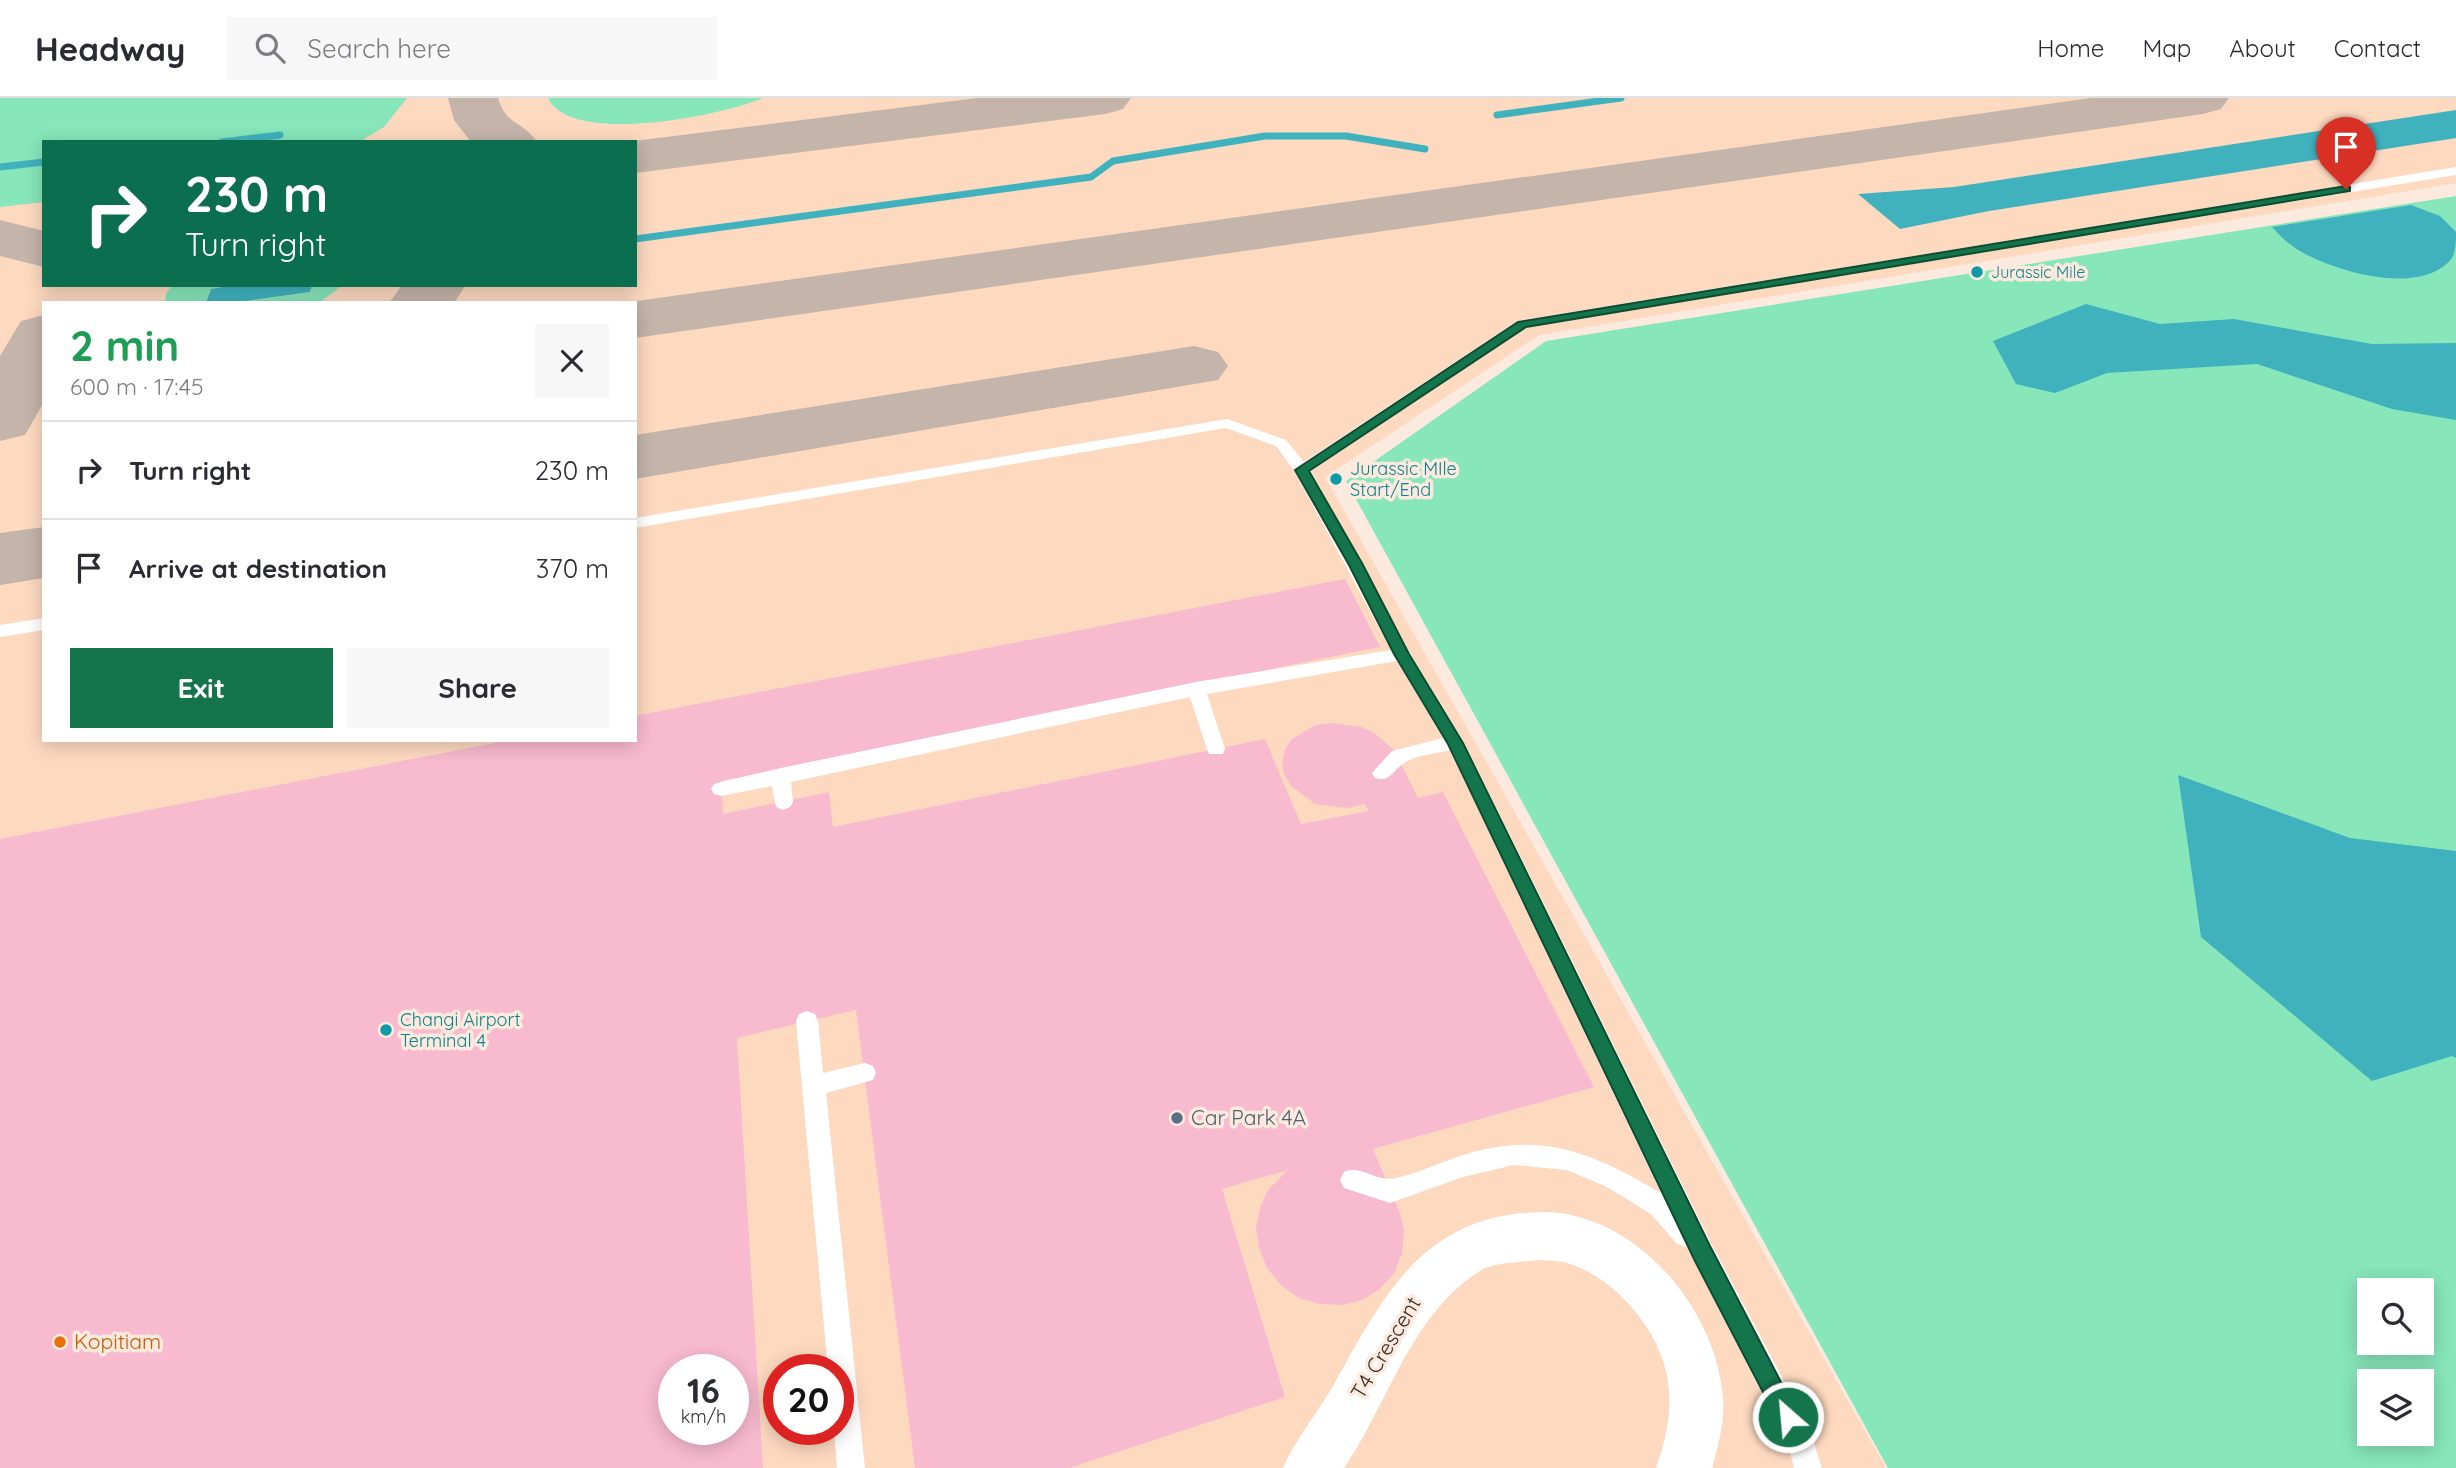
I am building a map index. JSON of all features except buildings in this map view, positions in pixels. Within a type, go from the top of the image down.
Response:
[{"type":"main road","name":"T4 Crescent","points":[[1311,1468],[1340,1426],[1383,1345],[1430,1279],[1471,1249],[1516,1237],[1552,1235],[1577,1241],[1610,1256],[1640,1279],[1664,1307],[1686,1346],[1695,1388],[1695,1429],[1684,1468]]},
{"type":"lane","points":[[1301,470],[1522,324],[2456,172]]},
{"type":"lane","points":[[1156,200],[1157,187]]},
{"type":"lane","points":[[637,523],[1227,422],[1281,443],[1301,470],[1356,565],[1402,654],[1455,743],[1703,1254],[1800,1440],[1808,1468]]},
{"type":"lane","points":[[0,631],[42,624]]},
{"type":"lane","points":[[721,789],[1196,690],[1402,654]]},
{"type":"lane","points":[[1196,690],[1216,749]]},
{"type":"lane","points":[[1382,774],[1399,756],[1455,743]]},
{"type":"lane","points":[[781,775],[783,802]]},
{"type":"lane","points":[[807,1021],[851,1468]]},
{"type":"lane","points":[[813,1086],[864,1073]]},
{"type":"lane","points":[[1352,1180],[1390,1191],[1463,1166],[1514,1154],[1568,1159],[1615,1179],[1660,1206],[1703,1254]]},
{"type":"shaded area","points":[[0,98],[2456,98],[2456,183],[1539,335],[1325,477],[1886,1468],[0,1468]]},
{"type":"green space","points":[[0,98],[407,98],[384,127],[362,140],[42,140],[42,202],[0,207]]},
{"type":"green space","points":[[548,98],[763,98],[744,105],[684,118],[616,124],[586,121],[562,113]]},
{"type":"green space","points":[[2456,196],[2456,1468],[1888,1468],[1346,481],[1546,341]]},
{"type":"green space","points":[[171,287],[223,287],[211,289],[207,301],[165,301]]},
{"type":"green space","points":[[311,287],[340,287],[322,301],[245,301],[310,292]]},
{"type":"water","points":[[2456,110],[2456,138],[1989,211],[1900,229],[1858,194],[1954,187]]},
{"type":"water","points":[[2411,205],[2440,216],[2456,232],[2452,258],[2438,270],[2421,276],[2378,277],[2356,273],[2296,249],[2272,227]]},
{"type":"water","points":[[311,287],[310,292],[245,301],[207,301],[211,289]]},
{"type":"water","points":[[2086,304],[2160,324],[2234,319],[2372,344],[2456,343],[2456,420],[2392,409],[2257,364],[2107,373],[2055,393],[2016,384],[1993,341]]},
{"type":"water","points":[[2178,775],[2350,838],[2456,851],[2456,1058],[2452,1056],[2372,1081],[2201,937]]},
{"type":"waterway","points":[[1497,115],[1621,98]]},
{"type":"waterway","points":[[239,140],[280,135]]},
{"type":"waterway","points":[[637,239],[1091,177],[1113,161],[1265,136],[1346,136],[1425,149]]},
{"type":"waterway","points":[[0,167],[42,162]]},
{"type":"taxiway","points":[[637,156],[1105,98]]},
{"type":"taxiway","points":[[637,319],[2203,98]]},
{"type":"taxiway","points":[[473,99],[480,120],[496,135],[506,140]]},
{"type":"taxiway","points":[[0,238],[42,248]]},
{"type":"taxiway","points":[[423,301],[433,287]]},
{"type":"taxiway","points":[[0,420],[42,339]]},
{"type":"taxiway","points":[[637,457],[1194,366]]},
{"type":"taxiway","points":[[0,559],[42,552]]},
{"type":"place","name":"Jurassic Mile","points":[[1977,272]]},
{"type":"place","name":"Jurassic MIle Start/End","points":[[1336,479]]},
{"type":"place","name":"Changi Airport Terminal 4","points":[[386,1030]]},
{"type":"place","name":"Car Park 4A","points":[[1177,1118]]},
{"type":"place","name":"Kopitiam","points":[[60,1342]]},
{"type":"route","points":[[1788,1417],[1703,1254],[1455,743],[1402,654],[1356,565],[1301,470],[1522,324],[2346,189]]}]
